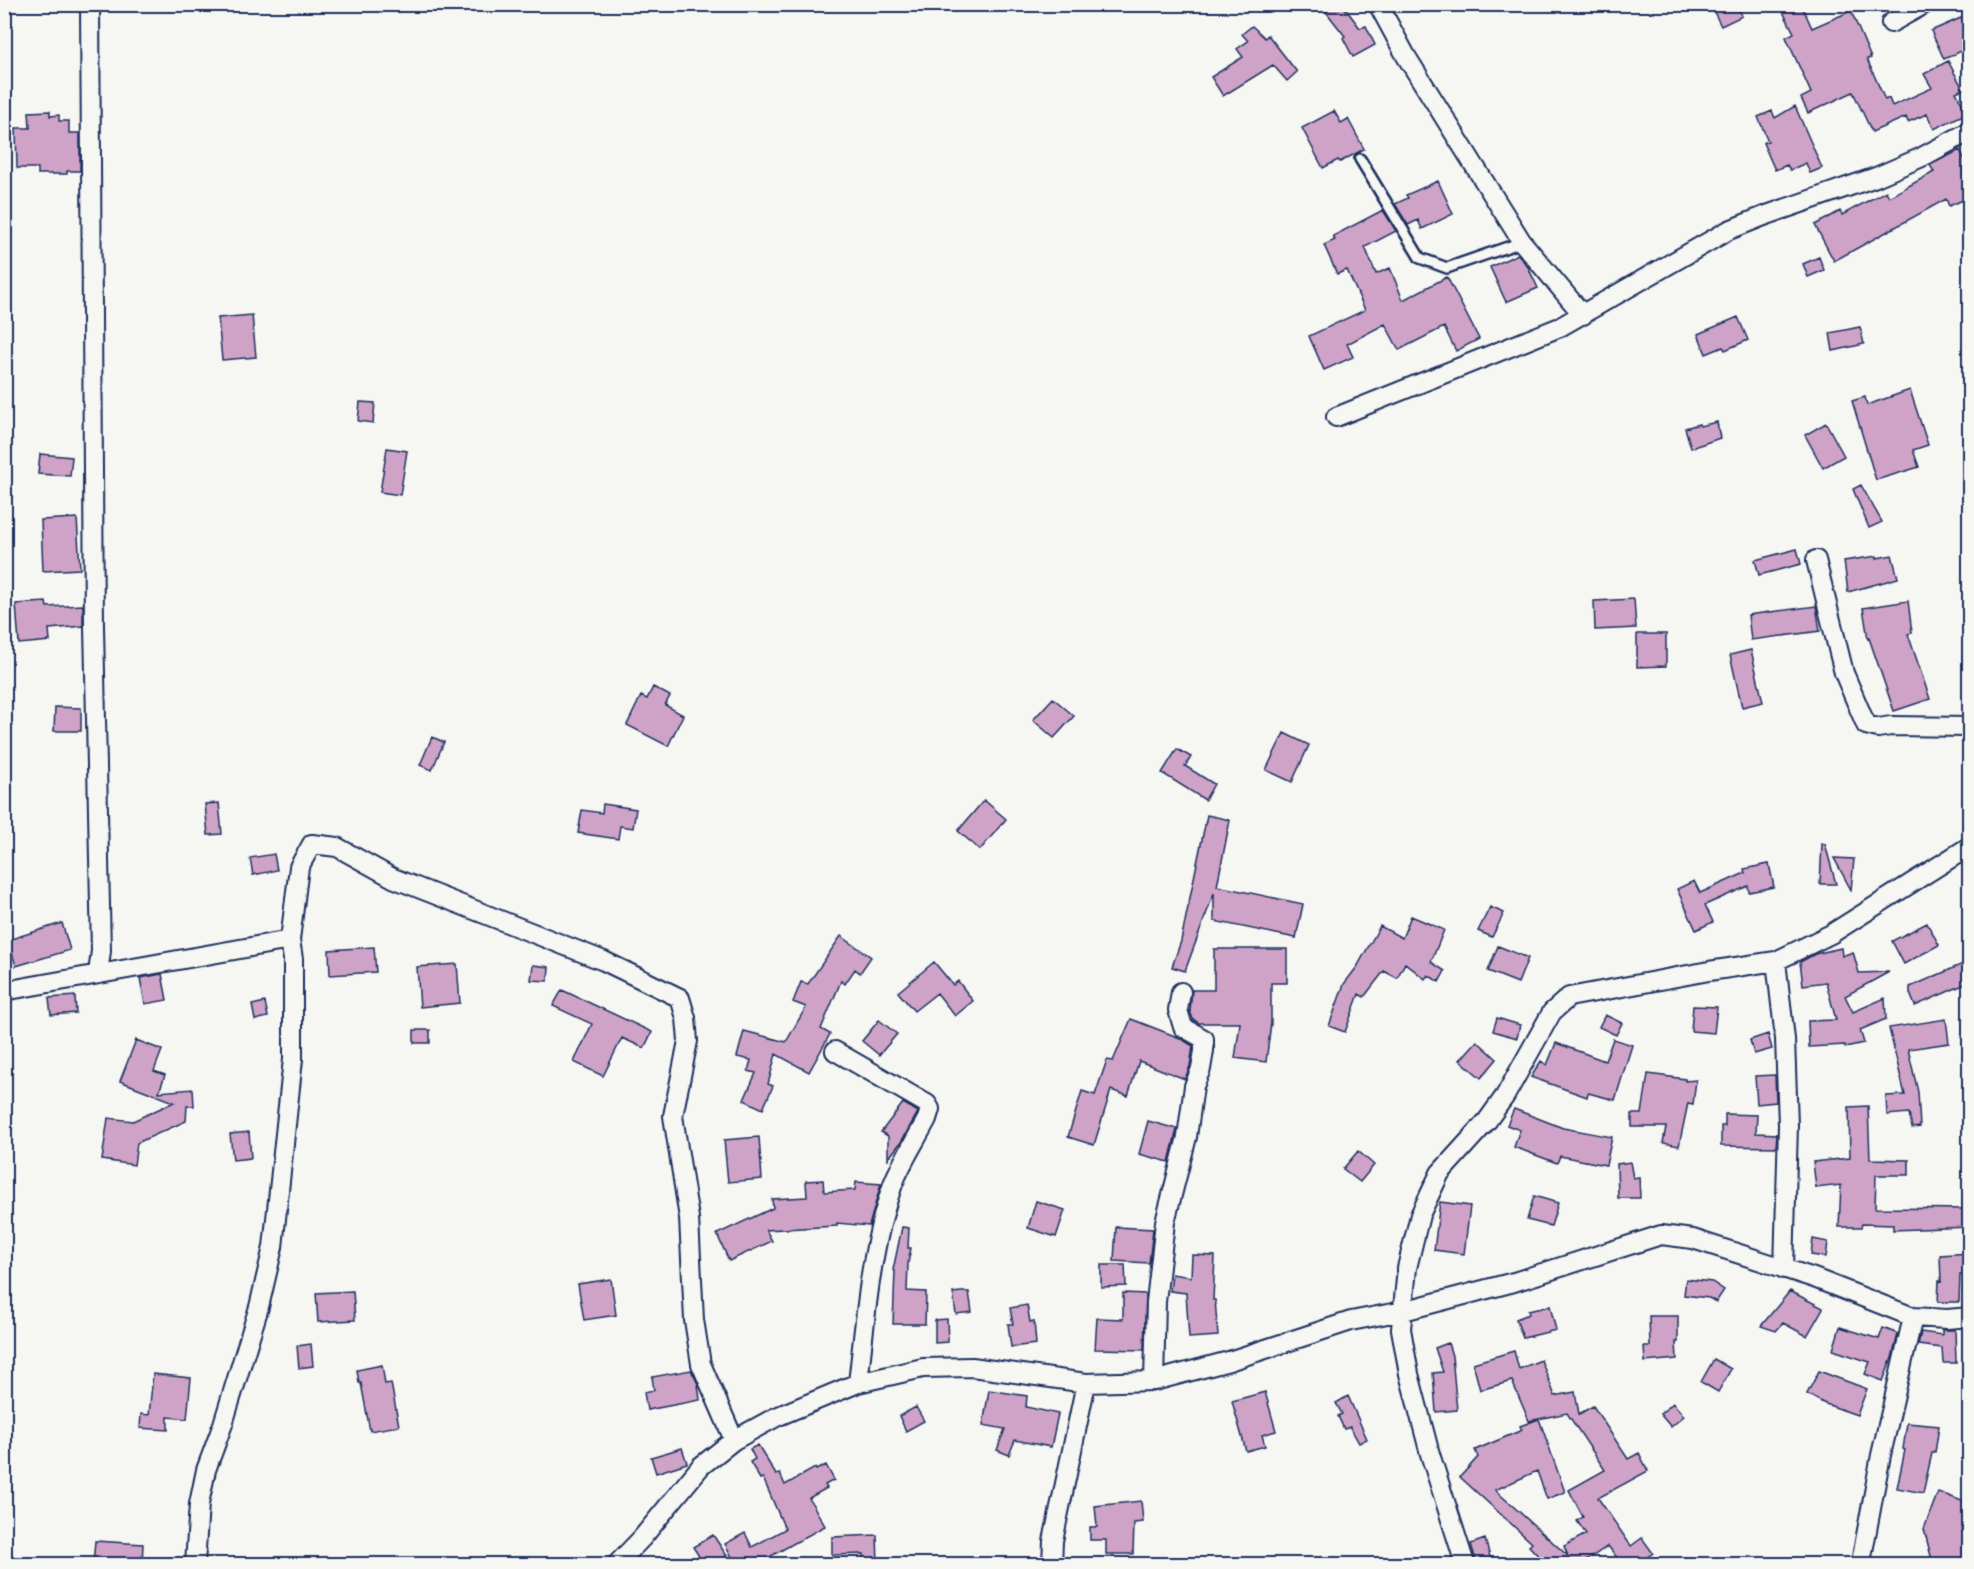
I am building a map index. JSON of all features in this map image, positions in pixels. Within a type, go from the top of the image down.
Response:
[{"type":"street","points":[[90,4],[94,627],[101,951],[98,973]]},
{"type":"street","points":[[1378,4],[1406,56],[1522,242],[1583,315]]},
{"type":"street","points":[[1891,23],[1924,4]]},
{"type":"street","points":[[1336,417],[1540,335],[1583,315],[1730,230],[1876,177],[1922,157],[1970,131]]},
{"type":"street","points":[[1816,560],[1844,673],[1866,725],[1878,728],[1891,726],[1970,727]]},
{"type":"street","points":[[195,1564],[199,1504],[206,1470],[256,1318],[273,1248],[293,1059],[290,940],[298,867],[312,844],[337,847],[393,878],[604,961],[680,998],[686,1018],[688,1041],[673,1116],[689,1218],[694,1320],[701,1364],[734,1440]]},
{"type":"street","points":[[1466,1564],[1430,1454],[1409,1374],[1401,1329],[1407,1268],[1417,1225],[1430,1191],[1440,1173],[1487,1121],[1505,1096],[1552,1012],[1569,997],[1776,961],[1831,934],[1968,852]]},
{"type":"street","points":[[4,991],[290,940]]},
{"type":"street","points":[[1776,961],[1785,1039],[1788,1125],[1784,1269]]},
{"type":"street","points":[[1154,1381],[1156,1302],[1164,1221],[1185,1143],[1194,1086],[1202,1069],[1204,1051],[1204,1039],[1183,1028],[1178,1010],[1181,992]]},
{"type":"street","points":[[835,1051],[927,1104],[930,1110],[894,1182],[883,1216],[872,1261],[858,1383]]},
{"type":"street","points":[[617,1564],[642,1538],[701,1466],[734,1440],[776,1417],[858,1383],[922,1368],[972,1366],[1086,1383],[1154,1381],[1229,1361],[1351,1321],[1403,1311],[1514,1282],[1661,1235],[1693,1239],[1814,1278],[1913,1317],[1947,1319],[1970,1317]]},
{"type":"street","points":[[1863,1564],[1862,1557],[1881,1455],[1913,1317]]},
{"type":"street","points":[[1052,1564],[1053,1540],[1086,1383]]},
{"type":"lane","points":[[1360,159],[1420,258],[1447,268],[1522,242]]},
{"type":"building","points":[[1320,4],[1342,4],[1360,28],[1366,26],[1375,45],[1353,57],[1343,38],[1345,36]]},
{"type":"building","points":[[1710,4],[1737,4],[1742,16],[1721,26]]},
{"type":"building","points":[[1779,4],[1801,4],[1812,28],[1851,11],[1871,58],[1867,59],[1885,100],[1889,98],[1892,106],[1932,88],[1924,74],[1948,61],[1963,89],[1956,92],[1967,113],[1934,129],[1927,114],[1908,122],[1906,117],[1872,132],[1853,92],[1808,113],[1801,98],[1811,93],[1786,37],[1794,33]]},
{"type":"building","points":[[1970,14],[1970,47],[1944,59],[1931,31]]},
{"type":"building","points":[[1252,26],[1265,38],[1268,35],[1297,72],[1287,81],[1273,65],[1223,96],[1211,77],[1243,57],[1237,49],[1248,41],[1242,34]]},
{"type":"building","points":[[1795,106],[1822,168],[1810,173],[1806,163],[1790,170],[1787,165],[1775,170],[1763,143],[1768,141],[1758,117],[1772,111],[1775,118]]},
{"type":"building","points":[[50,111],[50,116],[59,115],[59,121],[69,121],[69,133],[80,133],[80,171],[67,171],[67,174],[38,174],[38,168],[17,168],[16,128],[30,128],[29,112]]},
{"type":"building","points":[[1334,111],[1341,123],[1348,119],[1364,149],[1323,168],[1302,128]]},
{"type":"building","points":[[1960,150],[1970,170],[1970,197],[1949,206],[1946,199],[1834,261],[1815,225],[1840,211],[1842,215],[1886,191],[1889,197],[1934,172],[1930,165]]},
{"type":"building","points":[[1438,181],[1453,214],[1422,229],[1418,220],[1408,225],[1395,204],[1408,198],[1406,195]]},
{"type":"building","points":[[1383,210],[1396,231],[1365,247],[1376,274],[1390,268],[1403,300],[1447,277],[1479,339],[1456,351],[1444,327],[1399,350],[1385,324],[1347,344],[1353,357],[1324,370],[1309,336],[1365,310],[1347,270],[1337,274],[1324,245],[1335,240],[1333,236]]},
{"type":"building","points":[[1518,254],[1528,267],[1538,288],[1506,302],[1490,267]]},
{"type":"building","points":[[1819,257],[1824,270],[1808,277],[1803,264]]},
{"type":"building","points":[[252,315],[256,357],[222,360],[218,318]]},
{"type":"building","points":[[1738,317],[1748,340],[1725,350],[1723,347],[1706,354],[1698,334]]},
{"type":"building","points":[[1860,327],[1864,344],[1833,351],[1830,333]]},
{"type":"building","points":[[1910,390],[1928,445],[1913,450],[1919,467],[1876,480],[1852,401],[1865,397],[1867,405]]},
{"type":"building","points":[[360,402],[375,403],[373,423],[358,421]]},
{"type":"building","points":[[1717,422],[1720,438],[1691,448],[1685,428]]},
{"type":"building","points":[[1826,423],[1844,456],[1823,468],[1805,435]]},
{"type":"building","points":[[387,448],[407,451],[400,495],[380,492]]},
{"type":"building","points":[[40,454],[72,457],[70,476],[38,474]]},
{"type":"building","points":[[1861,485],[1882,522],[1869,528],[1853,489]]},
{"type":"building","points":[[77,518],[80,569],[43,571],[41,520]]},
{"type":"building","points":[[1797,549],[1801,564],[1759,575],[1755,560]]},
{"type":"building","points":[[1892,555],[1898,578],[1848,592],[1844,561]]},
{"type":"building","points":[[1634,599],[1636,628],[1595,630],[1594,601]]},
{"type":"building","points":[[1908,601],[1912,633],[1908,634],[1930,699],[1894,711],[1868,639],[1863,608]]},
{"type":"building","points":[[46,602],[47,607],[83,605],[83,626],[49,629],[50,641],[19,644],[16,604]]},
{"type":"building","points":[[1816,606],[1820,631],[1751,640],[1748,615]]},
{"type":"building","points":[[1637,634],[1666,634],[1666,666],[1637,667]]},
{"type":"building","points":[[1751,650],[1763,702],[1742,707],[1730,655]]},
{"type":"building","points":[[653,687],[670,696],[665,705],[683,715],[668,746],[627,725],[641,696],[647,699]]},
{"type":"building","points":[[1053,698],[1074,716],[1054,738],[1033,720]]},
{"type":"building","points":[[55,707],[81,708],[81,731],[54,731]]},
{"type":"building","points":[[1284,733],[1309,745],[1292,782],[1266,770]]},
{"type":"building","points":[[432,737],[444,742],[432,770],[420,765]]},
{"type":"building","points":[[1177,749],[1191,757],[1185,766],[1214,784],[1205,800],[1162,773]]},
{"type":"building","points":[[984,800],[1006,819],[980,850],[958,831]]},
{"type":"building","points":[[219,803],[222,834],[208,835],[205,804]]},
{"type":"building","points":[[603,804],[636,809],[633,828],[620,826],[618,839],[578,833],[582,810],[602,813]]},
{"type":"building","points":[[1207,815],[1230,820],[1217,886],[1303,904],[1296,938],[1214,921],[1214,893],[1185,971],[1172,967],[1181,941]]},
{"type":"building","points":[[1822,844],[1825,844],[1836,884],[1820,884]]},
{"type":"building","points":[[274,854],[277,870],[253,875],[250,858]]},
{"type":"building","points":[[1834,858],[1854,859],[1851,890]]},
{"type":"building","points":[[1769,864],[1774,887],[1749,892],[1748,886],[1705,905],[1713,922],[1696,930],[1677,889],[1694,881],[1700,893],[1745,873],[1744,869]]},
{"type":"building","points":[[1490,907],[1504,913],[1492,937],[1478,931]]},
{"type":"building","points":[[1411,916],[1444,930],[1431,962],[1445,971],[1439,982],[1428,975],[1425,979],[1405,963],[1397,978],[1384,971],[1364,997],[1359,994],[1345,1032],[1329,1026],[1344,984],[1357,967],[1380,926],[1402,938]]},
{"type":"building","points":[[62,923],[70,950],[16,966],[8,940]]},
{"type":"building","points":[[1927,923],[1939,945],[1904,964],[1892,941]]},
{"type":"building","points":[[841,936],[871,957],[860,973],[855,969],[845,984],[841,981],[821,1029],[830,1034],[809,1072],[776,1054],[768,1084],[773,1086],[763,1109],[744,1100],[756,1073],[748,1071],[751,1060],[737,1057],[744,1031],[786,1042],[806,1007],[793,1002],[801,982],[808,984]]},
{"type":"building","points":[[1498,946],[1528,958],[1518,983],[1488,971]]},
{"type":"building","points":[[374,947],[376,972],[330,975],[329,950]]},
{"type":"building","points":[[1841,948],[1842,956],[1853,952],[1859,973],[1889,972],[1845,996],[1853,1012],[1885,998],[1886,1019],[1860,1030],[1864,1043],[1845,1047],[1845,1045],[1809,1047],[1808,1021],[1836,1020],[1826,982],[1803,985],[1800,962],[1815,954]]},
{"type":"building","points":[[1214,949],[1287,949],[1287,983],[1271,983],[1271,1023],[1266,1062],[1235,1058],[1240,1023],[1199,1023],[1193,1019],[1190,1011],[1192,990],[1214,990]]},
{"type":"building","points":[[1970,961],[1970,982],[1915,1006],[1910,987]]},
{"type":"building","points":[[934,962],[953,985],[958,981],[973,1001],[955,1016],[937,993],[914,1011],[898,992]]},
{"type":"building","points":[[457,964],[460,1003],[420,1007],[417,967]]},
{"type":"building","points":[[533,965],[549,967],[548,981],[531,980]]},
{"type":"building","points":[[162,974],[167,1000],[145,1004],[140,978]]},
{"type":"building","points":[[562,990],[652,1032],[644,1048],[622,1038],[603,1076],[574,1062],[592,1024],[553,1006]]},
{"type":"building","points":[[75,996],[76,1013],[51,1015],[49,998]]},
{"type":"building","points":[[265,1002],[268,1017],[255,1020],[252,1005]]},
{"type":"building","points":[[1693,1006],[1717,1007],[1714,1033],[1691,1031]]},
{"type":"building","points":[[1605,1015],[1622,1023],[1616,1035],[1599,1027]]},
{"type":"building","points":[[1497,1018],[1520,1025],[1517,1038],[1493,1031]]},
{"type":"building","points":[[1131,1019],[1180,1038],[1193,1046],[1185,1079],[1139,1061],[1128,1096],[1111,1090],[1094,1145],[1068,1137],[1082,1091],[1095,1095],[1107,1060],[1113,1061]]},
{"type":"building","points":[[1946,1019],[1949,1043],[1908,1049],[1918,1092],[1920,1127],[1912,1128],[1909,1113],[1887,1115],[1886,1096],[1905,1095],[1889,1028]]},
{"type":"building","points":[[879,1020],[897,1034],[879,1055],[862,1041]]},
{"type":"building","points":[[414,1030],[430,1030],[430,1043],[414,1043]]},
{"type":"building","points":[[1768,1034],[1772,1049],[1754,1054],[1750,1040]]},
{"type":"building","points":[[1613,1039],[1632,1045],[1615,1100],[1588,1093],[1587,1097],[1531,1077],[1541,1061],[1547,1065],[1556,1043],[1605,1061]]},
{"type":"building","points":[[136,1040],[162,1050],[154,1071],[165,1075],[159,1092],[193,1089],[194,1106],[187,1106],[186,1121],[137,1143],[134,1165],[102,1160],[108,1118],[133,1121],[174,1102],[120,1081]]},
{"type":"building","points":[[1477,1041],[1497,1059],[1481,1078],[1460,1060]]},
{"type":"building","points":[[1648,1074],[1685,1079],[1685,1081],[1696,1080],[1693,1104],[1688,1103],[1679,1146],[1663,1143],[1666,1127],[1632,1127],[1632,1114],[1642,1114]]},
{"type":"building","points":[[1775,1075],[1776,1102],[1757,1104],[1755,1076]]},
{"type":"building","points":[[903,1103],[918,1112],[901,1142],[888,1159],[888,1136],[881,1132]]},
{"type":"building","points":[[1868,1106],[1870,1159],[1909,1160],[1909,1175],[1876,1175],[1875,1208],[1970,1209],[1970,1227],[1893,1230],[1893,1225],[1862,1224],[1861,1227],[1839,1227],[1841,1185],[1816,1188],[1813,1162],[1850,1158],[1849,1107]]},
{"type":"building","points":[[1514,1109],[1563,1128],[1612,1137],[1606,1165],[1560,1156],[1557,1163],[1514,1147],[1520,1130],[1507,1125]]},
{"type":"building","points":[[1725,1114],[1757,1115],[1756,1133],[1777,1134],[1776,1147],[1721,1146],[1721,1126],[1725,1126]]},
{"type":"building","points":[[1148,1121],[1177,1129],[1169,1162],[1139,1154]]},
{"type":"building","points":[[249,1132],[251,1158],[233,1160],[230,1134]]},
{"type":"building","points":[[759,1137],[762,1179],[728,1182],[724,1140]]},
{"type":"building","points":[[1358,1151],[1374,1165],[1360,1182],[1343,1169]]},
{"type":"building","points":[[1630,1162],[1633,1178],[1639,1177],[1640,1198],[1618,1198],[1617,1164]]},
{"type":"building","points":[[823,1180],[824,1192],[855,1190],[856,1182],[881,1184],[869,1226],[837,1223],[837,1226],[766,1230],[772,1241],[729,1261],[717,1234],[773,1208],[772,1199],[807,1197],[806,1181]]},
{"type":"building","points":[[1534,1196],[1558,1203],[1551,1226],[1527,1220]]},
{"type":"building","points":[[1036,1201],[1065,1210],[1056,1237],[1028,1228]]},
{"type":"building","points":[[1440,1202],[1470,1206],[1464,1254],[1434,1250]]},
{"type":"building","points":[[902,1227],[909,1228],[908,1248],[911,1248],[907,1291],[926,1292],[925,1324],[893,1324],[895,1271],[893,1270]]},
{"type":"building","points":[[1116,1227],[1153,1229],[1149,1263],[1114,1261]]},
{"type":"building","points":[[1813,1239],[1828,1242],[1826,1257],[1811,1255]]},
{"type":"building","points":[[1970,1253],[1970,1275],[1960,1275],[1959,1302],[1938,1302],[1939,1281],[1941,1282],[1940,1255]]},
{"type":"building","points":[[1192,1255],[1215,1256],[1213,1300],[1215,1300],[1218,1336],[1189,1338],[1186,1293],[1170,1291],[1172,1274],[1191,1277]]},
{"type":"building","points":[[1101,1265],[1125,1265],[1126,1286],[1101,1287]]},
{"type":"building","points":[[611,1279],[616,1315],[584,1320],[578,1284]]},
{"type":"building","points":[[1686,1279],[1712,1282],[1724,1290],[1716,1302],[1709,1298],[1684,1295]]},
{"type":"building","points":[[353,1291],[355,1320],[318,1322],[316,1293]]},
{"type":"building","points":[[1790,1291],[1823,1308],[1807,1336],[1783,1323],[1776,1331],[1761,1326]]},
{"type":"building","points":[[969,1292],[972,1312],[956,1314],[953,1293]]},
{"type":"building","points":[[1123,1293],[1146,1294],[1144,1350],[1095,1349],[1097,1318],[1123,1319]]},
{"type":"building","points":[[1027,1305],[1030,1322],[1034,1321],[1036,1344],[1011,1347],[1008,1324],[1013,1324],[1010,1308]]},
{"type":"building","points":[[1550,1306],[1556,1330],[1523,1338],[1516,1319],[1529,1314],[1528,1311]]},
{"type":"building","points":[[1649,1316],[1678,1316],[1677,1359],[1645,1362],[1644,1346],[1650,1346]]},
{"type":"building","points":[[947,1319],[948,1342],[935,1343],[935,1320]]},
{"type":"building","points":[[1840,1327],[1879,1339],[1883,1328],[1898,1334],[1883,1381],[1865,1374],[1870,1362],[1833,1350]]},
{"type":"building","points":[[1942,1330],[1955,1330],[1956,1363],[1943,1363],[1942,1348],[1918,1345],[1921,1332],[1942,1335]]},
{"type":"building","points":[[1448,1343],[1452,1356],[1457,1410],[1436,1412],[1433,1373],[1443,1372],[1435,1348]]},
{"type":"building","points":[[311,1344],[313,1366],[299,1368],[297,1346]]},
{"type":"building","points":[[1514,1351],[1519,1369],[1541,1360],[1555,1396],[1575,1392],[1579,1414],[1593,1406],[1628,1459],[1639,1453],[1648,1471],[1598,1498],[1631,1546],[1642,1538],[1653,1553],[1637,1564],[1622,1564],[1608,1546],[1581,1564],[1546,1564],[1529,1546],[1532,1543],[1460,1477],[1478,1457],[1475,1450],[1522,1430],[1520,1426],[1539,1419],[1565,1492],[1547,1499],[1537,1471],[1495,1490],[1568,1556],[1564,1546],[1586,1534],[1577,1521],[1583,1517],[1569,1490],[1605,1470],[1567,1413],[1529,1421],[1512,1381],[1480,1390],[1473,1363]]},
{"type":"building","points":[[1714,1359],[1731,1369],[1718,1392],[1701,1382]]},
{"type":"building","points":[[382,1365],[385,1384],[391,1383],[399,1426],[370,1431],[357,1370]]},
{"type":"building","points":[[691,1370],[698,1384],[700,1400],[647,1410],[644,1392],[654,1390],[652,1377]]},
{"type":"building","points":[[1819,1371],[1867,1389],[1857,1415],[1823,1403],[1807,1394]]},
{"type":"building","points":[[153,1374],[191,1378],[187,1419],[168,1417],[168,1430],[140,1428],[141,1414],[149,1415]]},
{"type":"building","points":[[989,1390],[1027,1396],[1026,1407],[1058,1414],[1051,1447],[1015,1440],[1009,1455],[997,1450],[1005,1429],[983,1425]]},
{"type":"building","points":[[1265,1392],[1276,1431],[1262,1435],[1265,1446],[1246,1451],[1232,1401]]},
{"type":"building","points":[[1348,1396],[1367,1439],[1359,1443],[1350,1427],[1344,1429],[1338,1416],[1342,1414],[1336,1403]]},
{"type":"building","points":[[1673,1403],[1684,1416],[1671,1427],[1660,1414]]},
{"type":"building","points":[[916,1407],[924,1421],[906,1431],[899,1416]]},
{"type":"building","points":[[1907,1423],[1939,1426],[1935,1453],[1932,1453],[1923,1493],[1897,1488],[1905,1450],[1903,1449]]},
{"type":"building","points":[[758,1445],[776,1475],[780,1474],[785,1485],[815,1468],[816,1470],[826,1465],[834,1480],[825,1485],[827,1488],[809,1498],[825,1526],[771,1556],[776,1564],[736,1564],[725,1544],[745,1533],[752,1547],[785,1529],[763,1478],[760,1479],[750,1462],[755,1459],[750,1449]]},
{"type":"building","points":[[682,1448],[687,1463],[656,1473],[651,1457]]},
{"type":"building","points":[[1938,1492],[1970,1504],[1970,1564],[1933,1564],[1924,1529]]},
{"type":"building","points":[[1141,1501],[1143,1522],[1134,1523],[1133,1554],[1106,1554],[1106,1540],[1090,1540],[1090,1527],[1097,1527],[1095,1506]]},
{"type":"building","points":[[713,1535],[727,1556],[713,1564],[704,1564],[693,1547]]},
{"type":"building","points":[[877,1535],[878,1564],[865,1564],[864,1554],[832,1555],[832,1537]]},
{"type":"building","points":[[1485,1539],[1492,1564],[1477,1564],[1471,1544]]},
{"type":"building","points":[[95,1541],[143,1544],[142,1564],[93,1564]]}]
